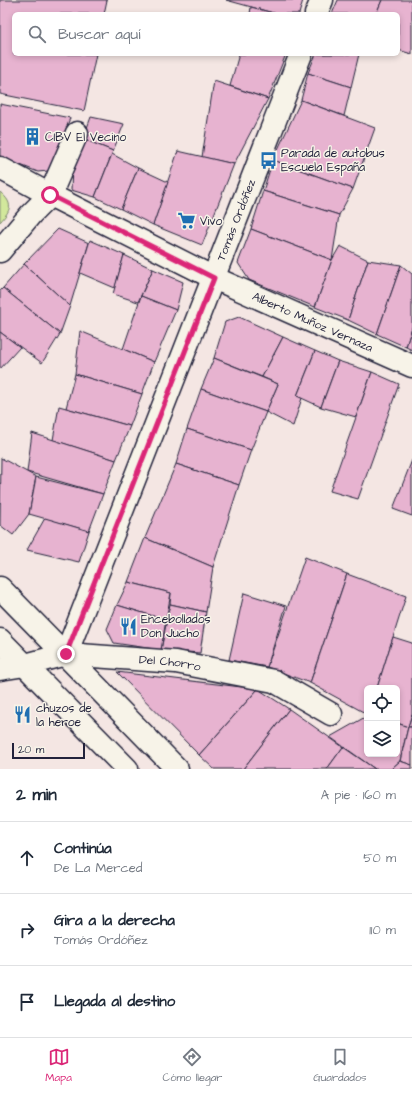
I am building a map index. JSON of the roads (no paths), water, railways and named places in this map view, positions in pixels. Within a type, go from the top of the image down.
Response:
[{"type":"street","points":[[317,12],[322,0]]},
{"type":"street","name":"Tomás Ordóñez","points":[[66,654],[300,56]]},
{"type":"street","points":[[0,251],[31,214],[50,195],[77,133]]},
{"type":"street","name":"Alberto Muñoz Vernaza","points":[[0,168],[214,278],[412,366]]},
{"type":"street","points":[[0,588],[177,769]]},
{"type":"street","points":[[0,640],[127,769]]},
{"type":"street","name":"Del Chorro","points":[[0,669],[25,665],[66,654],[176,662],[274,681],[331,714]]},
{"type":"place","name":"CIBV El Vecino","points":[[32,137]]},
{"type":"place","name":"Parada de autobus Escuela España","points":[[268,160]]},
{"type":"place","name":"Vivo","points":[[187,221]]},
{"type":"place","name":"Encebollados Don Jucho","points":[[128,626]]},
{"type":"place","name":"chuzos de la heroe","points":[[23,715]]}]
